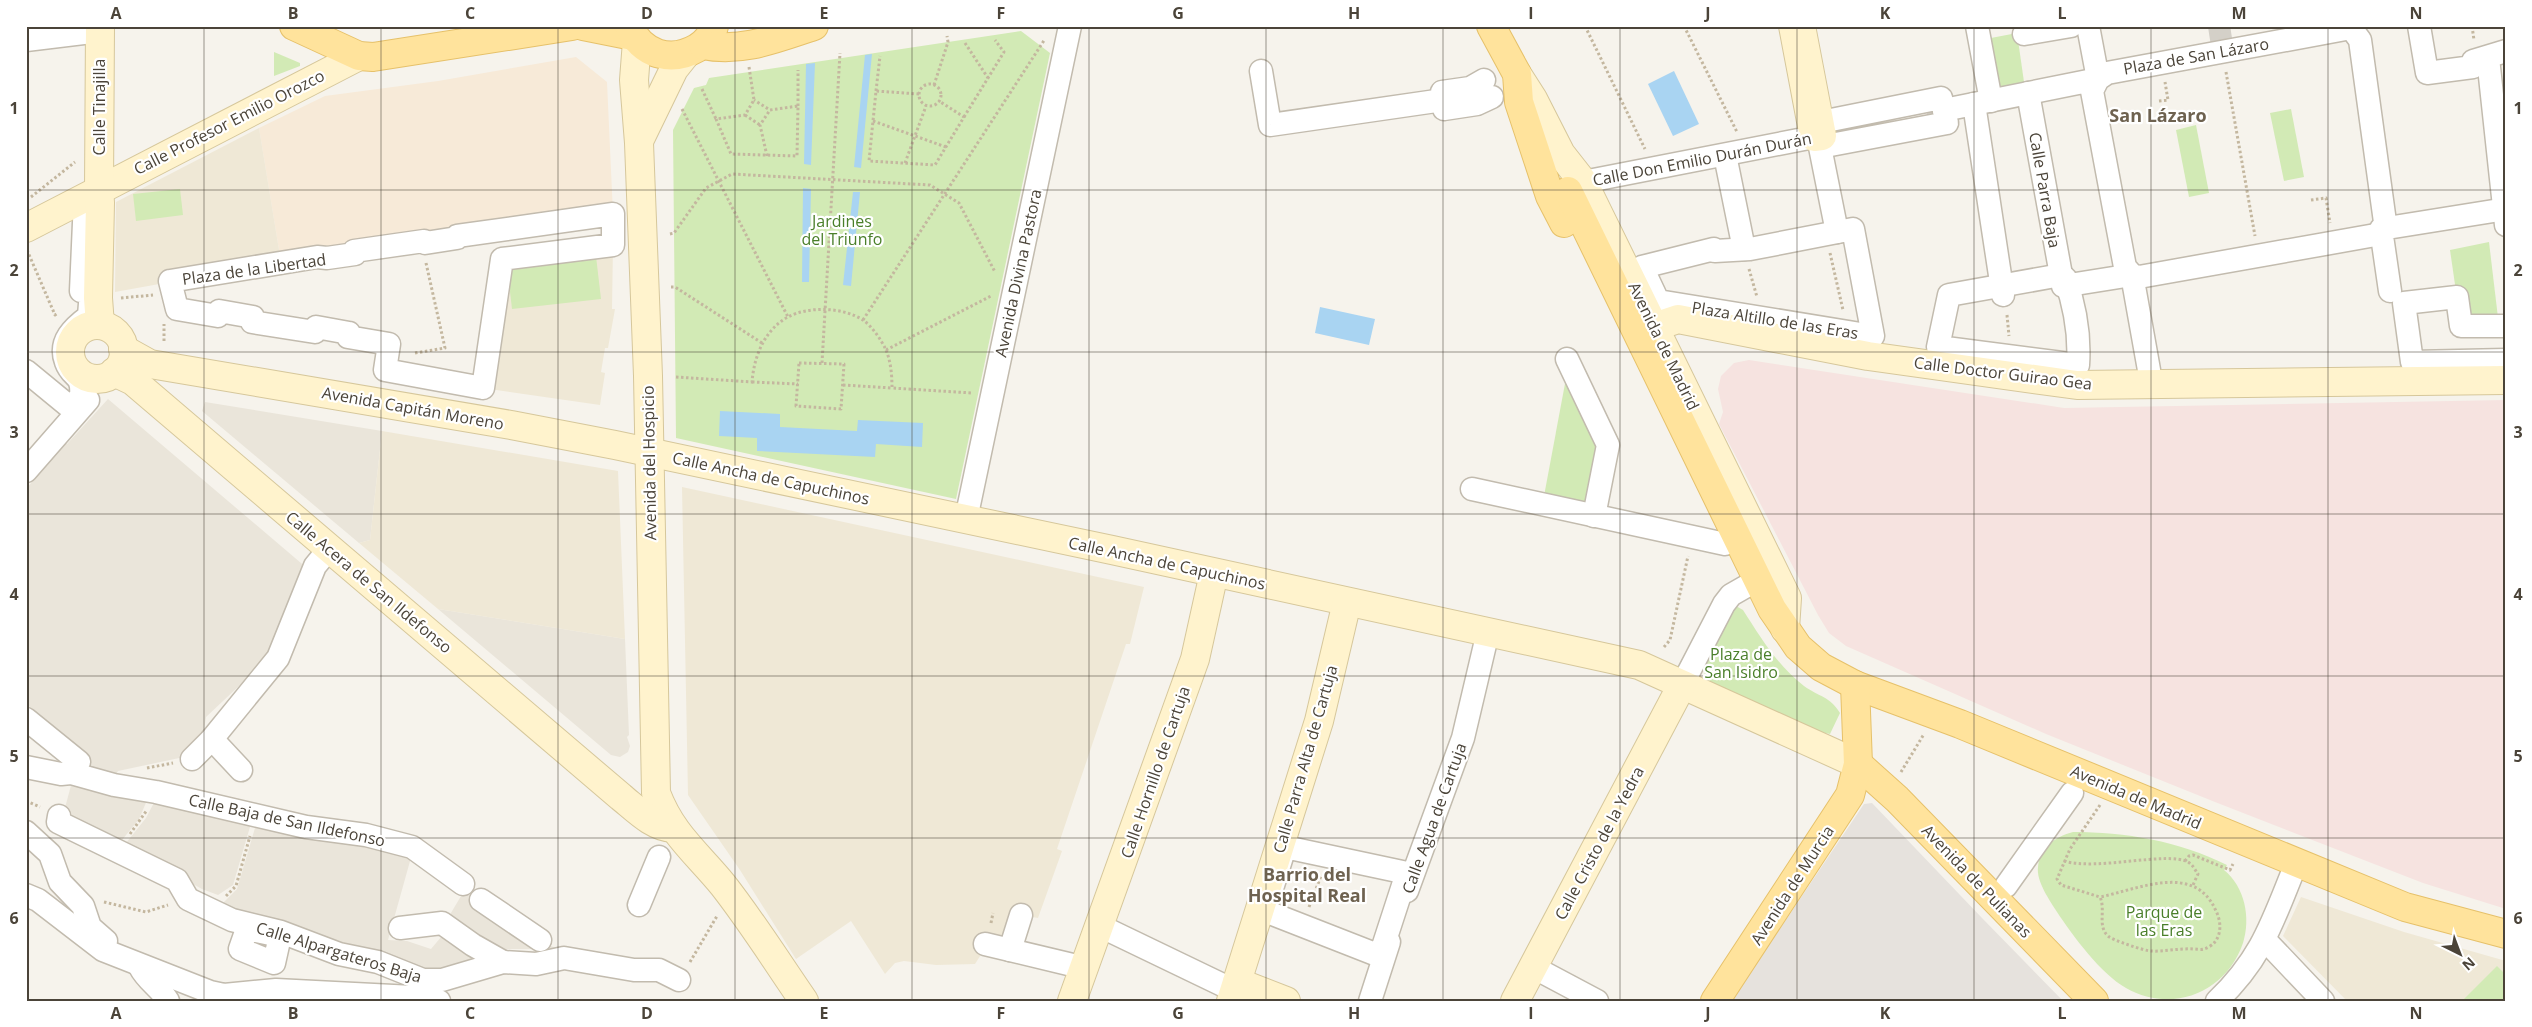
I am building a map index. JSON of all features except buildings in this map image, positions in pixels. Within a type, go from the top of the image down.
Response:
[{"type":"main road","points":[[294,26],[359,56],[373,57],[572,26]]},
{"type":"main road","points":[[583,26],[633,34],[654,53],[669,57],[701,42],[724,49],[765,42],[814,26]]},
{"type":"main road","name":"Avenida de Madrid","points":[[1492,26],[1517,74],[1520,102],[1550,196],[1745,587],[1779,619]]},
{"type":"main road","name":"Avenida de Madrid","points":[[1575,186],[1779,619],[1798,647],[1820,667],[1855,685],[1960,724],[2405,908],[2506,934]]},
{"type":"main road","points":[[1855,685],[1858,764]]},
{"type":"main road","name":"Avenida de Murcia","points":[[1715,1001],[1846,804],[1858,764]]},
{"type":"main road","name":"Avenida de Pulianas","points":[[1858,764],[1897,799],[2094,1001]]},
{"type":"street","name":"Avenida Divina Pastora","points":[[966,519],[992,397],[1003,290],[1070,26]]},
{"type":"street","points":[[1793,26],[1822,135]]},
{"type":"street","points":[[1801,26],[1822,135],[1837,232]]},
{"type":"street","points":[[1977,26],[2002,290],[2132,275],[2139,277],[2381,234],[2381,229],[2505,213],[2497,54],[2473,61],[2473,67],[2426,73],[2419,26]]},
{"type":"street","points":[[2024,34],[2070,26]]},
{"type":"street","points":[[2088,26],[2098,79],[2092,91],[2125,267],[2132,275],[2149,370]]},
{"type":"street","name":"Plaza de San Lázaro","points":[[2098,79],[2107,73],[2354,27],[2360,40],[2385,222],[2381,229],[2390,291]]},
{"type":"street","points":[[26,40],[100,29]]},
{"type":"street","name":"Calle Tinajilla","points":[[100,29],[98,188],[100,203],[98,298],[100,325]]},
{"type":"street","name":"Avenida del Hospicio","points":[[633,34],[648,376],[656,782]]},
{"type":"street","name":"Avenida del Hospicio","points":[[639,143],[670,77],[701,42]]},
{"type":"street","name":"Calle Profesor Emilio Orozco","points":[[26,228],[98,188],[359,56]]},
{"type":"street","points":[[1261,71],[1270,125],[1443,100],[1442,92],[1470,88],[1488,88]]},
{"type":"street","name":"Avenida de Madrid","points":[[1517,74],[1533,99],[1575,186],[1654,327],[1786,598],[1779,619]]},
{"type":"street","points":[[1983,102],[2098,79]]},
{"type":"street","name":"Calle Parra Baja","points":[[2002,290],[1949,295],[1938,347],[2078,365],[2079,343],[2064,282],[2028,93]]},
{"type":"street","name":"Calle Don Emilio Durán Durán","points":[[1575,186],[1983,102]]},
{"type":"street","points":[[1727,165],[1744,249]]},
{"type":"street","points":[[26,233],[85,200],[82,291],[91,291],[89,316],[68,335],[64,350],[66,363],[82,382],[81,396],[71,408],[26,371]]},
{"type":"street","name":"Plaza de la Libertad","points":[[614,214],[613,245],[502,259],[484,388],[385,370],[389,344],[348,337],[349,332],[316,327],[315,332],[252,322],[253,317],[219,311],[218,316],[177,309],[170,281],[317,256],[327,258],[381,247],[424,241],[425,243],[474,233],[614,214]]},
{"type":"street","name":"Plaza Altillo de las Eras","points":[[1853,228],[1873,336],[1658,301],[1642,267],[1714,249],[1714,251],[1744,249],[1853,228]]},
{"type":"street","points":[[2506,326],[2461,326],[2457,297],[2404,303],[2412,362],[2506,360]]},
{"type":"street","name":"Calle Doctor Guirao Gea","points":[[1654,327],[1678,319],[1868,356],[2077,384],[2506,380]]},
{"type":"street","points":[[26,471],[106,374],[117,334],[100,325],[90,326],[81,330],[74,337],[70,348],[71,360],[78,370],[106,374]]},
{"type":"street","points":[[1567,359],[1608,445],[1594,516]]},
{"type":"street","name":"Avenida Capitán Moreno","points":[[106,374],[150,364],[178,368],[511,424],[648,452]]},
{"type":"street","points":[[157,402],[158,393],[165,381],[178,368]]},
{"type":"street","name":"Calle Acera de San Ildefonso","points":[[106,374],[133,381],[652,822],[664,828],[673,828]]},
{"type":"street","name":"Calle Ancha de Capuchinos","points":[[648,452],[1639,665],[1682,685]]},
{"type":"street","points":[[1472,489],[1725,544]]},
{"type":"street","points":[[192,759],[212,739],[278,658],[315,566],[330,549]]},
{"type":"street","name":"Calle Hornillo de Cartuja","points":[[1072,1001],[1195,659],[1214,573]]},
{"type":"street","points":[[1745,587],[1731,595],[1724,604],[1682,685],[1858,764]]},
{"type":"street","name":"Calle Parra Alta de Cartuja","points":[[1234,991],[1319,721],[1347,602]]},
{"type":"street","name":"Calle Agua de Cartuja","points":[[1370,1001],[1414,870],[1463,738],[1488,632]]},
{"type":"street","name":"Calle Cristo de la Yedra","points":[[1515,1001],[1682,685]]},
{"type":"street","points":[[26,719],[79,762],[71,773]]},
{"type":"street","points":[[212,739],[241,770]]},
{"type":"street","name":"Calle Baja de San Ildefonso","points":[[26,767],[61,774],[71,773],[114,785],[156,792],[306,827],[366,835],[412,847],[463,884]]},
{"type":"street","points":[[622,797],[638,795],[656,782]]},
{"type":"street","points":[[656,782],[656,793],[673,828],[812,1001]]},
{"type":"street","points":[[656,782],[664,790],[680,824],[729,898],[804,1001]]},
{"type":"street","points":[[2006,886],[2072,793]]},
{"type":"street","name":"Calle Alpargateros Baja","points":[[59,816],[58,822],[187,890],[240,924],[280,932],[339,954],[378,962],[414,987],[504,962],[536,964],[564,958],[634,970],[659,970],[680,980]]},
{"type":"street","points":[[26,832],[50,854],[60,882],[83,906],[90,927],[111,945],[112,954]]},
{"type":"street","points":[[1281,842],[1414,870]]},
{"type":"street","points":[[1285,847],[1328,856],[1407,873],[1380,956],[1265,911],[1285,847]]},
{"type":"street","points":[[639,905],[659,857]]},
{"type":"street","points":[[2217,1001],[2238,980],[2265,940],[2296,864]]},
{"type":"street","points":[[26,895],[38,900],[112,954],[210,992],[224,995],[276,990],[414,987],[439,1001]]},
{"type":"street","points":[[481,900],[540,940]]},
{"type":"street","points":[[1010,950],[1021,915]]},
{"type":"street","points":[[400,928],[442,923],[473,945],[504,962]]},
{"type":"street","points":[[1100,926],[1234,991],[1286,1001]]},
{"type":"street","points":[[2265,940],[2324,1001]]},
{"type":"street","points":[[985,944],[1085,968]]},
{"type":"street","points":[[139,964],[145,976],[163,992],[168,1001]]},
{"type":"street","points":[[1533,967],[1597,1001]]},
{"type":"path","points":[[1584,26],[1645,149]]},
{"type":"path","points":[[1684,26],[1737,131]]},
{"type":"path","points":[[934,85],[948,42],[947,36]]},
{"type":"path","points":[[880,56],[870,161],[935,165],[1004,52],[995,40]]},
{"type":"path","points":[[965,43],[988,78]]},
{"type":"path","points":[[863,320],[1040,45]]},
{"type":"path","points":[[822,363],[840,52]]},
{"type":"path","points":[[2223,52],[2256,242]]},
{"type":"path","points":[[745,115],[754,100],[749,67]]},
{"type":"path","points":[[702,89],[731,154],[797,156],[798,70]]},
{"type":"path","points":[[2159,102],[2168,100],[2163,75]]},
{"type":"path","points":[[934,85],[940,92],[939,101],[933,106],[926,106],[920,101],[919,94],[924,86],[934,85]]},
{"type":"path","points":[[876,91],[919,94]]},
{"type":"path","points":[[754,100],[770,110],[798,106]]},
{"type":"path","points":[[939,101],[964,117]]},
{"type":"path","points":[[905,163],[926,106]]},
{"type":"path","points":[[682,110],[788,317]]},
{"type":"path","points":[[760,125],[770,110]]},
{"type":"path","points":[[716,119],[745,115],[760,125],[767,156]]},
{"type":"path","points":[[873,121],[946,147]]},
{"type":"path","points":[[26,200],[81,158]]},
{"type":"path","points":[[670,234],[674,233],[706,188],[732,174],[834,178],[930,185],[959,203],[1003,290],[991,298],[886,350]]},
{"type":"path","points":[[2311,200],[2326,198],[2331,230]]},
{"type":"path","points":[[1837,232],[1838,236],[1826,238],[1848,332]]},
{"type":"path","points":[[26,248],[55,315],[91,298]]},
{"type":"path","points":[[1744,249],[1763,318]]},
{"type":"path","points":[[412,353],[445,348],[425,255]]},
{"type":"path","points":[[670,287],[675,287],[762,343]]},
{"type":"path","points":[[752,382],[754,363],[762,343],[772,329],[788,317],[804,312],[825,309],[863,320],[886,350],[891,369],[892,388]]},
{"type":"path","points":[[2008,320],[2008,328]]},
{"type":"path","points":[[799,363],[844,364],[841,409],[796,406],[798,384],[799,363]]},
{"type":"path","points":[[676,377],[798,384]]},
{"type":"path","points":[[843,385],[992,397]]},
{"type":"path","points":[[1664,648],[1670,640],[1692,537]]},
{"type":"path","points":[[1898,776],[1926,732]]},
{"type":"path","points":[[116,852],[143,817],[156,792]]},
{"type":"path","points":[[2100,805],[2064,861],[2057,879],[2061,885],[2100,897],[2157,883],[2179,882],[2193,885],[2212,900],[2220,918],[2220,935],[2213,944],[2203,949],[2174,948],[2151,951],[2109,937],[2102,927],[2104,904],[2100,897]]},
{"type":"path","points":[[187,890],[219,903],[236,886],[256,816]]},
{"type":"path","points":[[2185,861],[2189,856],[2193,855],[2230,870],[2233,864]]},
{"type":"path","points":[[1306,915],[1328,856]]},
{"type":"path","points":[[2064,861],[2083,864],[2179,859],[2191,863],[2198,874],[2193,885]]},
{"type":"path","points":[[680,980],[729,898]]},
{"type":"path","points":[[76,899],[100,901],[146,912]]},
{"type":"shaded area","points":[[576,57],[607,82],[613,214],[281,262],[259,128],[325,96],[438,81]]},
{"type":"shaded area","points":[[259,128],[281,262],[115,292],[116,202]]},
{"type":"shaded area","points":[[613,245],[612,309],[615,309],[608,348],[605,348],[601,372],[605,373],[600,405],[483,388],[502,259]]},
{"type":"shaded area","points":[[1749,360],[2064,408],[2506,400],[2506,909],[2423,883],[2215,802],[2046,734],[1846,646],[1829,633],[1818,615],[1719,424],[1723,412],[1718,389],[1721,376],[1734,363]]},
{"type":"shaded area","points":[[108,399],[308,569],[273,654],[206,717],[203,737],[184,757],[118,771],[112,782],[29,716],[34,710],[26,704],[26,489],[65,443],[67,444]]},
{"type":"shaded area","points":[[205,402],[382,431],[370,540],[359,543],[202,411]]},
{"type":"shaded area","points":[[382,431],[618,471],[625,639],[438,609],[359,543],[370,540]]},
{"type":"shaded area","points":[[682,487],[1144,587],[1130,644],[1126,644],[1057,849],[1062,851],[1038,918],[1027,916],[999,956],[982,953],[975,964],[936,965],[904,961],[895,963],[885,974],[851,921],[796,959],[740,870],[688,795]]},
{"type":"shaded area","points":[[438,609],[625,639],[629,735],[627,737],[630,746],[628,752],[620,757],[611,755]]},
{"type":"shaded area","points":[[73,778],[148,798],[139,819],[122,840],[93,833],[62,819]]},
{"type":"shaded area","points":[[158,795],[252,820],[233,885],[218,895],[202,889],[122,848],[146,818]]},
{"type":"shaded area","points":[[1872,803],[2063,1001],[1731,1001],[1864,804]]},
{"type":"shaded area","points":[[257,821],[412,854],[388,940],[407,941],[431,949],[447,930],[476,958],[435,976],[219,907],[237,889]]},
{"type":"shaded area","points":[[464,891],[499,917],[540,942],[559,949],[498,949],[448,918]]},
{"type":"shaded area","points":[[2301,897],[2404,932],[2506,961],[2506,1001],[2347,1001],[2283,936]]},
{"type":"green space","name":"Jardines del Triunfo","points":[[1021,31],[1050,53],[956,499],[676,438],[673,130],[694,88],[706,85],[709,78]]},
{"type":"green space","points":[[2017,33],[2024,82],[1997,88],[1991,38]]},
{"type":"green space","points":[[274,52],[300,63],[300,66],[274,76]]},
{"type":"green space","points":[[2291,109],[2304,177],[2284,181],[2270,113]]},
{"type":"green space","points":[[2196,125],[2209,193],[2189,197],[2176,130]]},
{"type":"green space","points":[[180,189],[183,215],[136,221],[133,194]]},
{"type":"green space","points":[[2489,242],[2499,326],[2461,326],[2450,250]]},
{"type":"green space","points":[[596,256],[601,299],[512,309],[507,266]]},
{"type":"green space","points":[[1567,373],[1604,447],[1590,505],[1544,496]]},
{"type":"green space","name":"Plaza de San Isidro","points":[[1736,606],[1743,610],[1770,651],[1794,678],[1836,707],[1840,713],[1830,734],[1816,731],[1709,683],[1702,668]]},
{"type":"green space","name":"Parque de las Eras","points":[[2073,832],[2132,836],[2171,844],[2227,865],[2224,870],[2237,885],[2241,894],[2246,913],[2246,923],[2243,943],[2235,960],[2224,975],[2211,986],[2195,994],[2179,998],[2161,999],[2144,996],[2126,988],[2107,974],[2088,954],[2064,922],[2047,897],[2039,878],[2039,860],[2045,848],[2060,837]]},
{"type":"green space","points":[[2497,966],[2506,975],[2506,1001],[2462,1001]]},
{"type":"water","points":[[872,54],[861,168],[854,167],[865,55]]},
{"type":"water","points":[[815,63],[811,165],[804,164],[806,64]]},
{"type":"water","points":[[1674,71],[1699,124],[1673,136],[1648,84]]},
{"type":"water","points":[[803,188],[811,189],[809,282],[802,282]]},
{"type":"water","points":[[853,192],[860,192],[851,286],[843,285]]},
{"type":"water","points":[[1320,307],[1375,319],[1369,345],[1315,333]]},
{"type":"water","points":[[720,411],[780,414],[780,427],[857,431],[858,420],[923,423],[922,447],[876,444],[875,457],[757,451],[757,438],[719,436]]},
{"type":"tunnel","points":[[2219,26],[2223,52]]},
{"type":"tunnel","points":[[1927,114],[1962,107]]},
{"type":"district","name":"San Lázaro","points":[[2158,115]]},
{"type":"district","name":"Barrio del Hospital Real","points":[[1307,884]]}]
